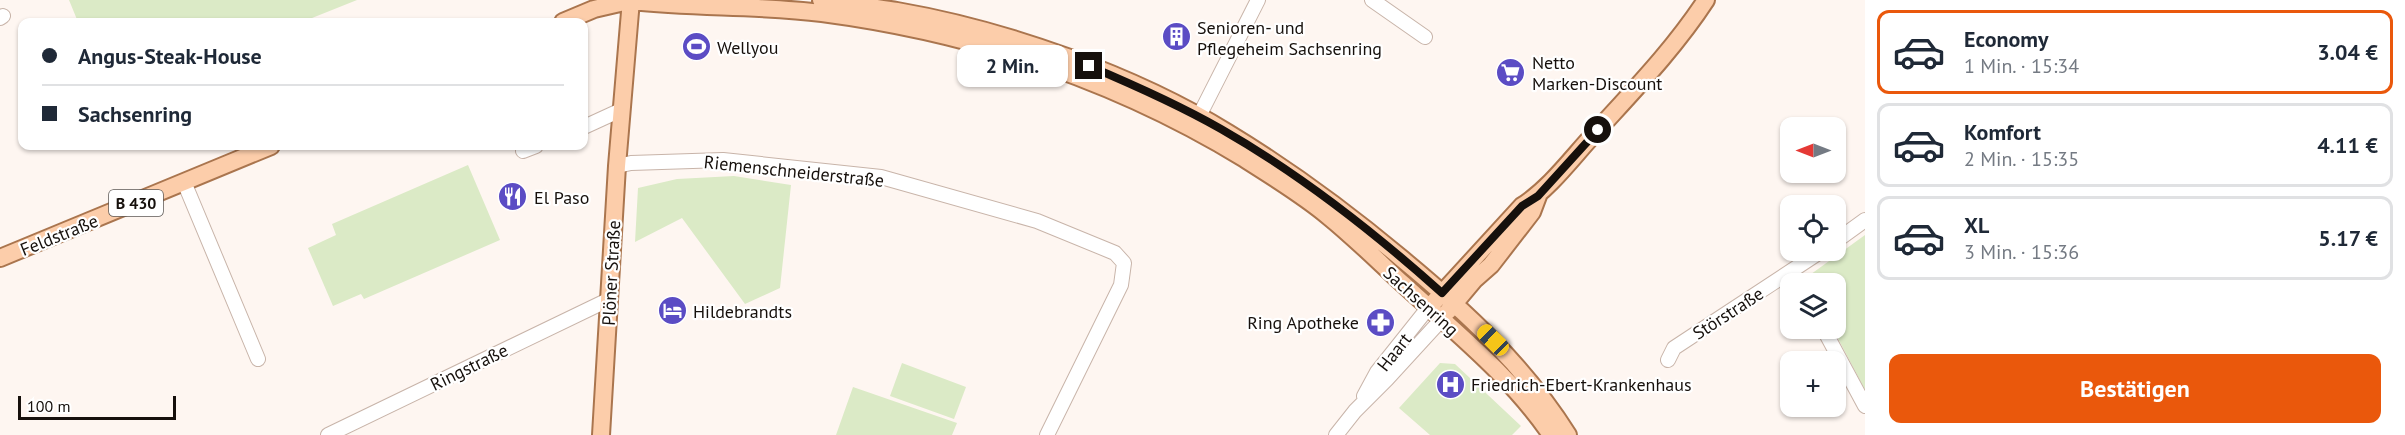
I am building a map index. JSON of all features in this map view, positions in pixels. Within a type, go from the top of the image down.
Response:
[{"type":"main road","name":"Sachsenring","points":[[632,0],[819,13],[904,26],[953,37],[1056,68],[1196,123],[1228,133],[1309,186],[1377,238],[1455,304],[1521,369],[1568,435]]},
{"type":"main road","points":[[573,18],[594,9],[632,0]]},
{"type":"main road","name":"Plöner Straße","points":[[601,435],[617,166],[632,0]]},
{"type":"main road","name":"Sachsenring","points":[[821,0],[898,11],[1010,39],[1089,66],[1156,95],[1328,216],[1435,314],[1529,406],[1551,435]]},
{"type":"main road","name":"Haart","points":[[1435,314],[1442,293],[1522,206],[1538,196],[1681,37],[1706,0]]},
{"type":"main road","name":"Feldstraße","points":[[0,258],[261,150]]},
{"type":"main road","name":"Haart","points":[[1435,314],[1455,304],[1474,280],[1491,265],[1532,212],[1538,196]]},
{"type":"main road","points":[[1477,325],[1473,301],[1479,284],[1491,265]]},
{"type":"street","points":[[1196,123],[1258,0]]},
{"type":"street","points":[[1372,0],[1425,37]]},
{"type":"street","points":[[588,125],[621,110]]},
{"type":"street","name":"Riemenschneiderstraße","points":[[617,166],[631,163],[723,160],[881,177],[1037,221],[1115,253],[1124,263],[1121,285],[1047,435]]},
{"type":"street","points":[[183,183],[258,359]]},
{"type":"street","points":[[1846,234],[1865,220]]},
{"type":"street","name":"Störstraße","points":[[1801,273],[1812,261]]},
{"type":"street","name":"Störstraße","points":[[1668,360],[1674,348],[1780,287]]},
{"type":"street","name":"Ringstraße","points":[[329,435],[610,299]]},
{"type":"street","name":"Haart","points":[[1336,435],[1356,411],[1388,380],[1435,314]]},
{"type":"street","points":[[1829,339],[1865,406]]},
{"type":"green space","points":[[69,0],[357,0],[312,18],[76,18]]},
{"type":"green space","points":[[468,165],[500,240],[364,299],[361,294],[333,306],[308,248],[336,235],[332,224]]},
{"type":"green space","points":[[734,176],[791,185],[780,288],[745,304],[682,218],[635,242],[638,188],[677,179]]},
{"type":"green space","points":[[1865,235],[1865,390],[1838,339],[1846,339],[1846,273],[1813,273],[1829,261],[1846,261],[1846,249]]},
{"type":"green space","points":[[902,363],[966,387],[954,419],[890,396]]},
{"type":"green space","name":"Friedrich-Ebert-Krankenhaus","points":[[1440,363],[1455,364],[1521,426],[1512,435],[1430,435],[1399,408]]},
{"type":"green space","points":[[853,387],[957,423],[952,435],[836,435]]},
{"type":"place","name":"Senioren- und Pflegeheim Sachsenring","points":[[1176,37]]},
{"type":"place","name":"Wellyou","points":[[696,47]]},
{"type":"place","name":"Netto Marken-Discount","points":[[1511,72]]},
{"type":"place","name":"El Paso","points":[[513,197]]},
{"type":"place","name":"Hildebrandts","points":[[672,311]]},
{"type":"place","name":"Ring Apotheke","points":[[1380,322]]},
{"type":"place","name":"Friedrich-Ebert-Krankenhaus","points":[[1450,384]]},
{"type":"route","points":[[1089,66],[1156,95],[1228,133],[1309,186],[1377,238],[1442,293],[1522,206],[1538,196],[1598,130]]}]
